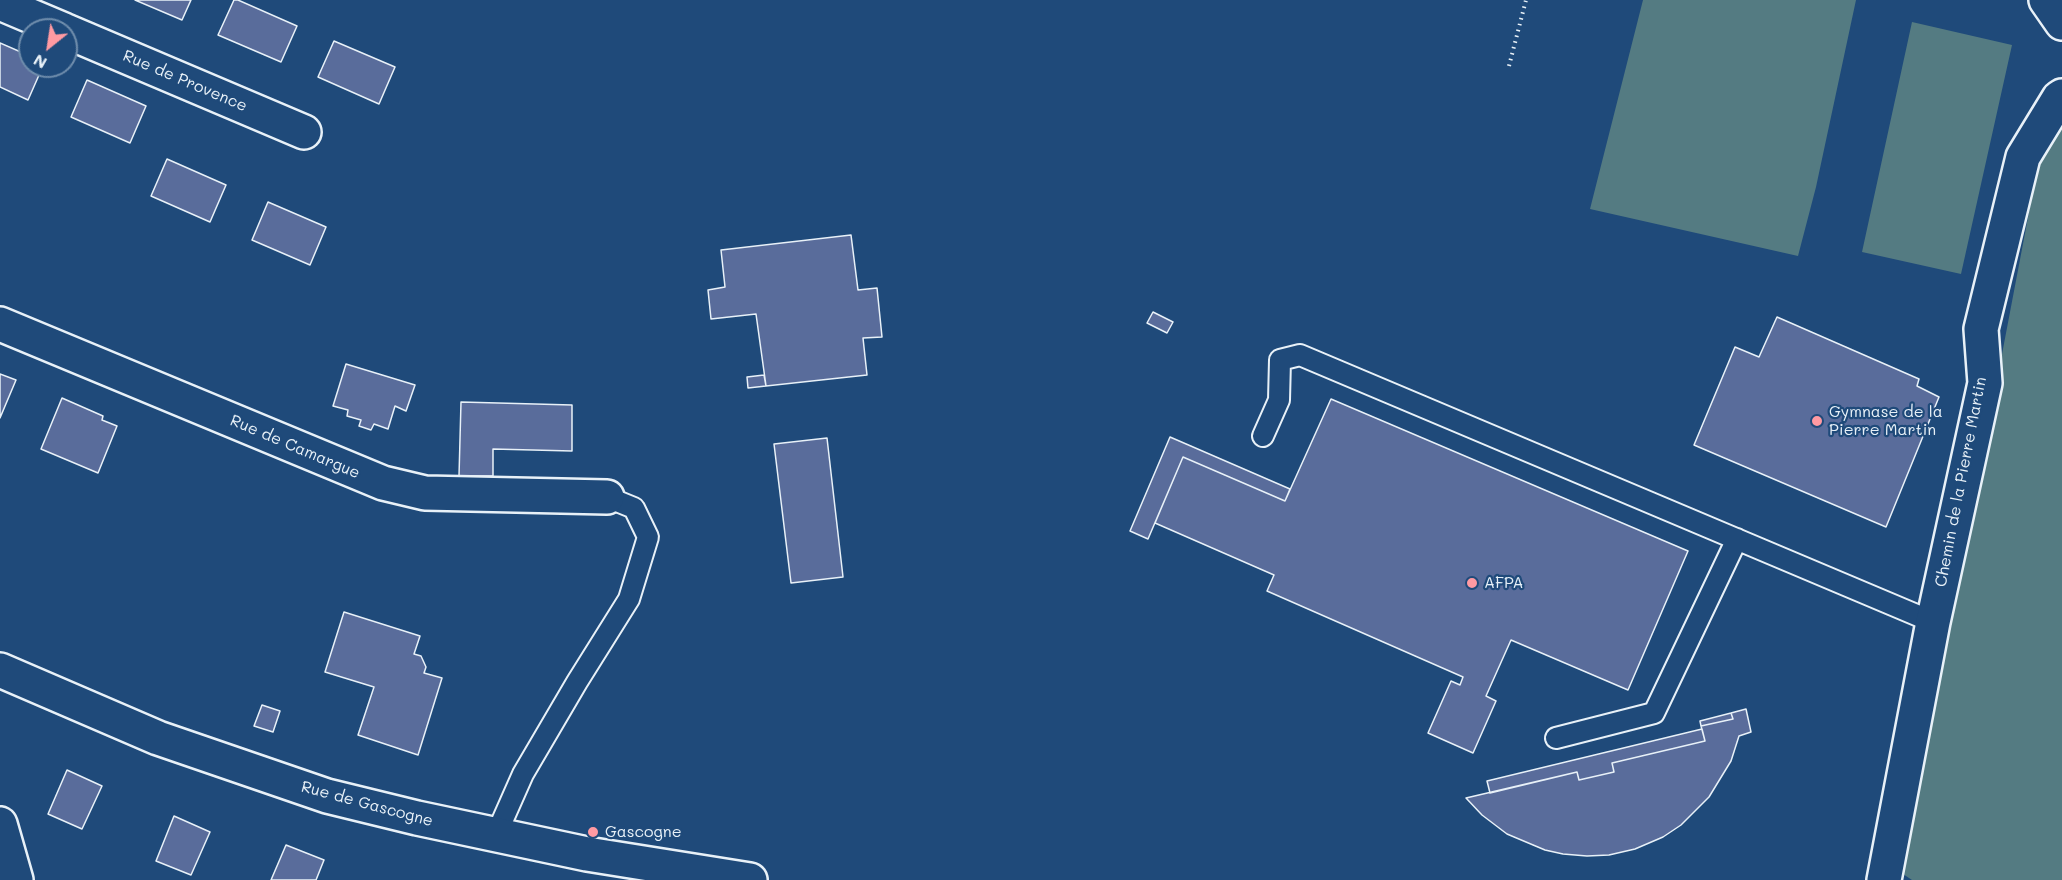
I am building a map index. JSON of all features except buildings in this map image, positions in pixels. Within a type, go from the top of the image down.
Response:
[{"type":"street","points":[[2046,0],[2062,23]]},
{"type":"street","name":"Rue de Provence","points":[[0,3],[36,18]]},
{"type":"street","name":"Rue de Provence","points":[[78,36],[304,132]]},
{"type":"street","name":"Chemin de la Pierre Martin","points":[[1884,880],[1933,622],[1985,383],[1982,329],[2023,157],[2062,96]]},
{"type":"street","name":"Rue de Camargue","points":[[0,324],[383,483],[425,493],[607,497]]},
{"type":"street","name":"Rue de Gascogne","points":[[0,670],[159,738],[327,796],[417,819],[587,854],[750,880]]},
{"type":"street","points":[[0,824],[16,880]]},
{"type":"lane","points":[[1263,436],[1279,400],[1280,360],[1300,355],[1933,622]]},
{"type":"lane","points":[[496,835],[523,774],[629,599],[648,537],[634,508],[607,497]]},
{"type":"lane","points":[[1556,738],[1654,713],[1737,539]]},
{"type":"path","points":[[1509,66],[1526,0]]},
{"type":"green space","points":[[1643,0],[1856,0],[1816,187],[1798,256],[1590,209]]},
{"type":"green space","points":[[1912,22],[2012,45],[1961,274],[1862,252]]},
{"type":"green space","points":[[2062,119],[2062,880],[1912,880],[1903,874],[2042,144]]},
{"type":"place","name":"Gymnase de la Pierre Martin","points":[[1817,421]]},
{"type":"place","name":"AFPA","points":[[1472,583]]},
{"type":"place","name":"Gascogne","points":[[593,832]]}]
